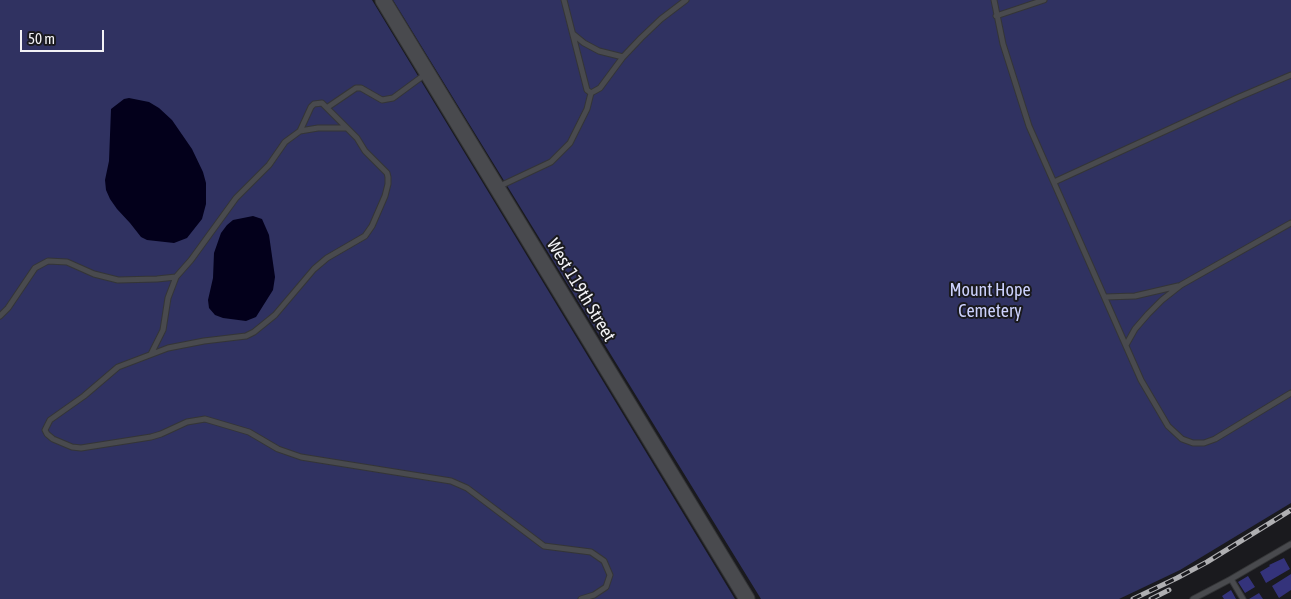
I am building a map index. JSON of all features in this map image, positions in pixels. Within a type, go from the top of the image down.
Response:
[{"type":"street","name":"West 119th Street","points":[[383,0],[747,599]]},
{"type":"lane","points":[[497,188],[551,162],[570,143],[587,109],[590,93],[564,0]]},
{"type":"lane","points":[[590,93],[600,88],[623,57],[661,19],[686,0]]},
{"type":"lane","points":[[994,0],[996,16],[1015,85],[1029,126],[1141,380],[1168,426],[1182,439],[1193,443],[1204,443],[1215,439],[1291,393]]},
{"type":"lane","points":[[996,16],[1044,0]]},
{"type":"lane","points":[[572,34],[584,44],[599,51],[623,57]]},
{"type":"lane","points":[[328,107],[356,88],[361,88],[382,100],[393,98],[427,73]]},
{"type":"lane","points":[[1054,182],[1291,75]]},
{"type":"lane","points":[[300,131],[311,107],[314,104],[322,103],[357,138],[364,151],[387,173],[385,196],[372,226],[365,236],[327,258],[314,269],[275,315],[254,332],[246,336],[180,345],[118,367],[84,396],[50,420],[45,430],[47,434],[53,439],[72,447],[81,448],[151,437],[187,422],[205,419],[236,427],[263,439],[278,449],[301,457],[451,481],[467,488],[544,546],[591,552],[604,561],[610,575],[606,587],[594,595],[581,599]]},
{"type":"lane","points":[[151,354],[162,330],[168,298],[176,277],[191,260],[236,198],[269,165],[285,142],[300,131],[318,128],[347,129]]},
{"type":"lane","points":[[1126,345],[1135,329],[1148,314],[1180,285],[1291,223]]},
{"type":"lane","points":[[0,316],[35,268],[48,261],[67,262],[94,274],[118,280],[176,277]]},
{"type":"lane","points":[[1105,297],[1135,296],[1180,285]]},
{"type":"lane","points":[[1193,599],[1291,544]]},
{"type":"lane","points":[[1231,579],[1243,599]]},
{"type":"green space","points":[[0,0],[372,0],[735,599],[0,599]]},
{"type":"green space","name":"Mount Hope Cemetery","points":[[393,0],[1291,0],[1291,503],[1180,570],[1119,599],[761,599]]},
{"type":"water","points":[[129,98],[149,102],[172,120],[192,149],[203,172],[206,183],[206,204],[202,219],[187,238],[174,243],[147,240],[141,237],[117,209],[106,190],[105,180],[109,161],[111,109],[124,99]]},
{"type":"water","points":[[253,216],[262,219],[269,235],[275,277],[273,290],[256,317],[246,321],[223,318],[215,315],[209,308],[208,300],[213,278],[214,253],[221,233],[227,225],[233,220]]},
{"type":"building","points":[[1284,558],[1290,569],[1266,583],[1260,572],[1269,565]]},
{"type":"building","points":[[1291,574],[1291,590],[1279,598],[1272,586]]},
{"type":"building","points":[[1248,576],[1255,587],[1245,593],[1238,582]]},
{"type":"building","points":[[1231,590],[1236,599],[1224,599],[1222,596]]},
{"type":"building","points":[[1259,593],[1263,599],[1249,599]]},
{"type":"railway","points":[[1133,599],[1207,562],[1291,510]]},
{"type":"railway","points":[[1151,599],[1169,590]]}]
